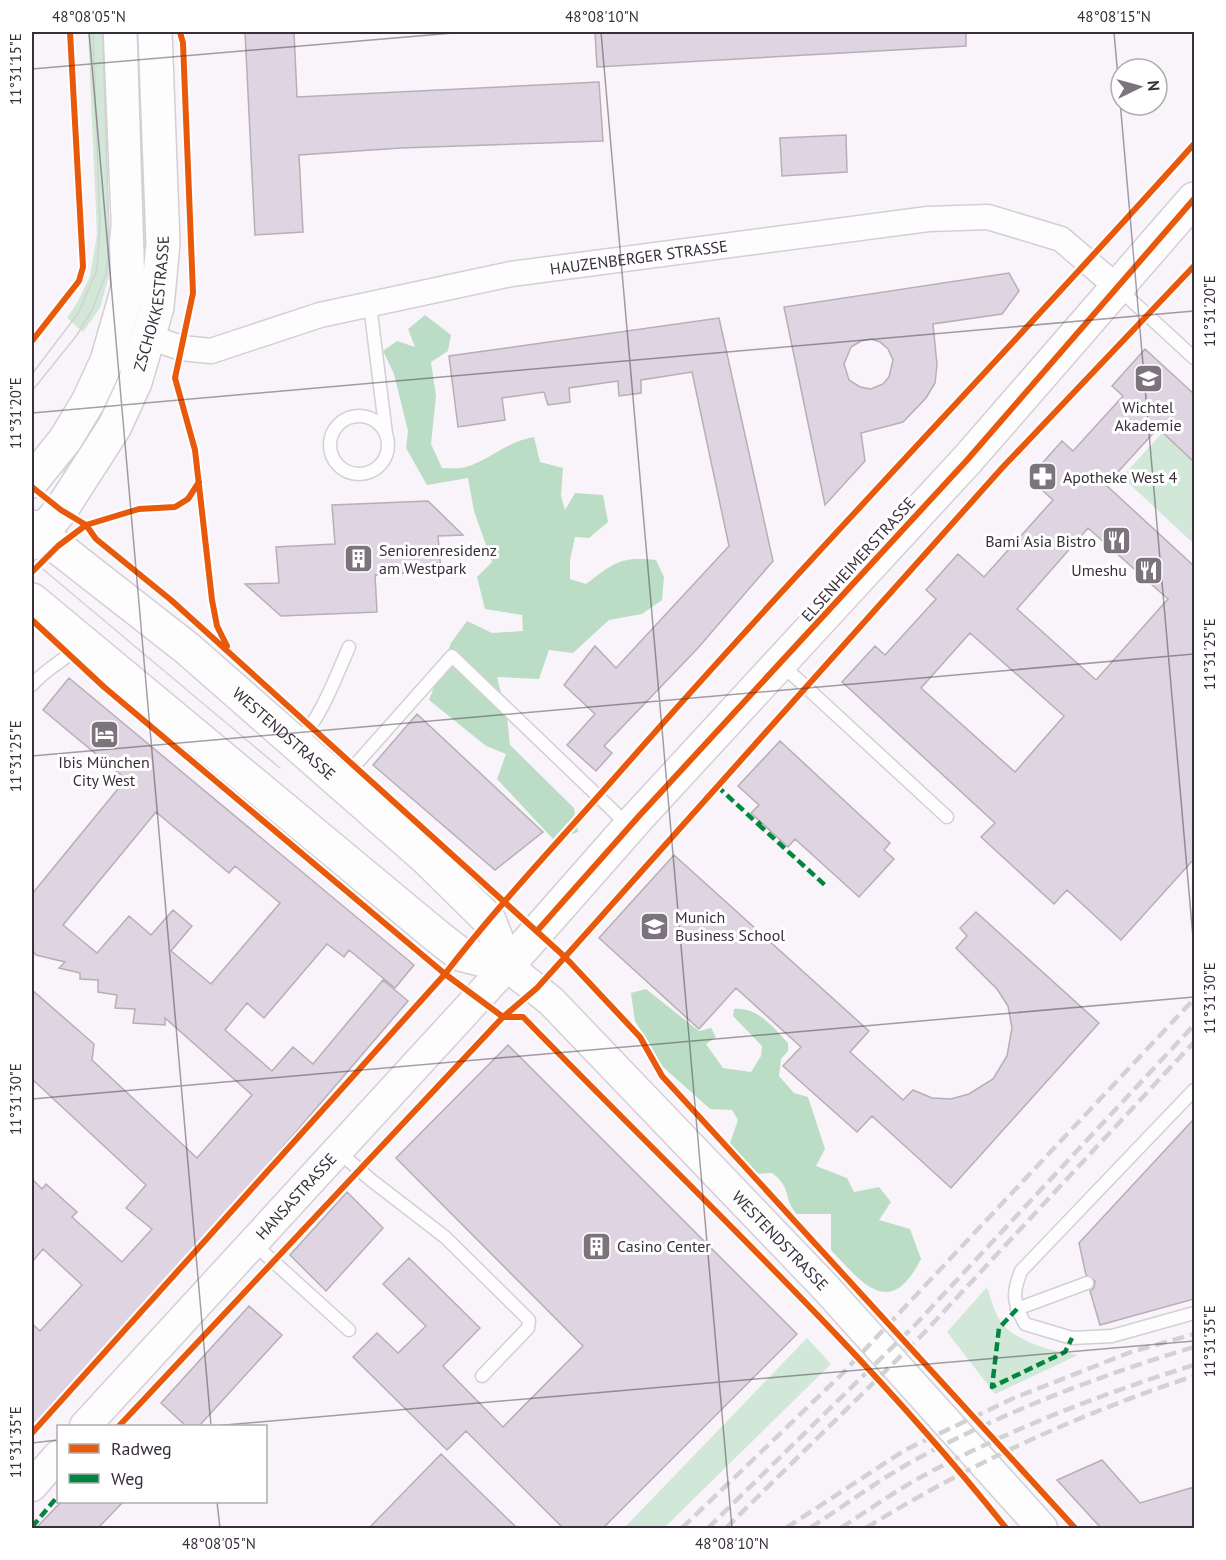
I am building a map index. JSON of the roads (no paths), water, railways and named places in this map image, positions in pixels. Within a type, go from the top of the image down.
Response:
[{"type":"main road","name":"ZSCHOKKESTRASSE","points":[[32,481],[65,440],[88,402],[107,361],[128,288],[120,32]]},
{"type":"main road","name":"ZSCHOKKESTRASSE","points":[[35,534],[74,492],[114,426],[135,382],[150,337],[162,271],[164,243],[155,32]]},
{"type":"main road","name":"ELSENHEIMERSTRASSE","points":[[507,966],[630,826],[968,459],[1194,199]]},
{"type":"main road","name":"WESTENDSTRASSE","points":[[35,534],[188,649],[341,782],[489,920],[507,966]]},
{"type":"main road","name":"WESTENDSTRASSE","points":[[32,600],[460,954],[507,966]]},
{"type":"street","name":"HAUZENBERGER STRASSE","points":[[150,337],[181,348],[211,351],[320,315],[522,273],[927,219],[988,217],[1061,239],[1117,288]]},
{"type":"street","name":"HANSASTRASSE","points":[[86,1425],[507,966]]},
{"type":"street","name":"WESTENDSTRASSE","points":[[507,966],[551,1001],[818,1279],[1042,1528]]},
{"type":"street","points":[[32,1486],[57,1457]]},
{"type":"lane","points":[[1117,288],[1194,358]]},
{"type":"lane","points":[[370,305],[386,435],[387,453],[377,468],[359,474],[340,467],[330,451],[333,432],[339,424],[382,404]]},
{"type":"lane","points":[[357,416],[375,421],[386,435]]},
{"type":"lane","points":[[32,685],[41,674],[71,655],[83,642]]},
{"type":"lane","points":[[298,743],[312,727],[349,647]]},
{"type":"lane","points":[[341,782],[452,656],[630,826]]},
{"type":"lane","points":[[781,664],[947,817]]},
{"type":"lane","points":[[1194,1090],[1021,1271],[1014,1290],[1017,1309],[1025,1324],[1072,1338],[1112,1336],[1194,1314]]},
{"type":"lane","points":[[338,1150],[445,1237],[529,1320],[528,1328],[482,1376]]},
{"type":"lane","points":[[253,1244],[349,1330]]},
{"type":"lane","points":[[1017,1309],[1088,1283]]},
{"type":"tram line","points":[[32,374],[79,312],[97,269],[100,226],[93,32]]},
{"type":"tram line","points":[[32,391],[77,335],[93,308],[106,274],[111,224],[103,32]]},
{"type":"tram line","points":[[32,560],[280,768]]},
{"type":"railway","points":[[682,1528],[842,1374],[1194,999]]},
{"type":"railway","points":[[708,1528],[916,1324],[1194,1025]]},
{"type":"railway","points":[[726,1528],[923,1334],[1194,1042]]},
{"type":"railway","points":[[786,1528],[905,1450],[1014,1398],[1131,1352],[1194,1334]]},
{"type":"railway","points":[[810,1528],[913,1461],[981,1427],[1086,1383],[1194,1347]]},
{"type":"railway","points":[[841,1528],[911,1483],[987,1444],[1124,1388],[1194,1365]]},
{"type":"railway","points":[[866,1528],[945,1483],[1026,1442],[1109,1407],[1194,1376]]},
{"type":"place","name":"Wichtel Akademie","points":[[1148,379]]},
{"type":"place","name":"Apotheke West 4","points":[[1042,477]]},
{"type":"place","name":"Bami Asia Bistro","points":[[1117,541]]},
{"type":"place","name":"Seniorenresidenz am Westpark","points":[[358,559]]},
{"type":"place","name":"Umeshu","points":[[1148,570]]},
{"type":"place","name":"Ibis München City West","points":[[104,734]]},
{"type":"place","name":"Munich Business School","points":[[654,926]]},
{"type":"place","name":"Casino Center","points":[[596,1246]]}]
